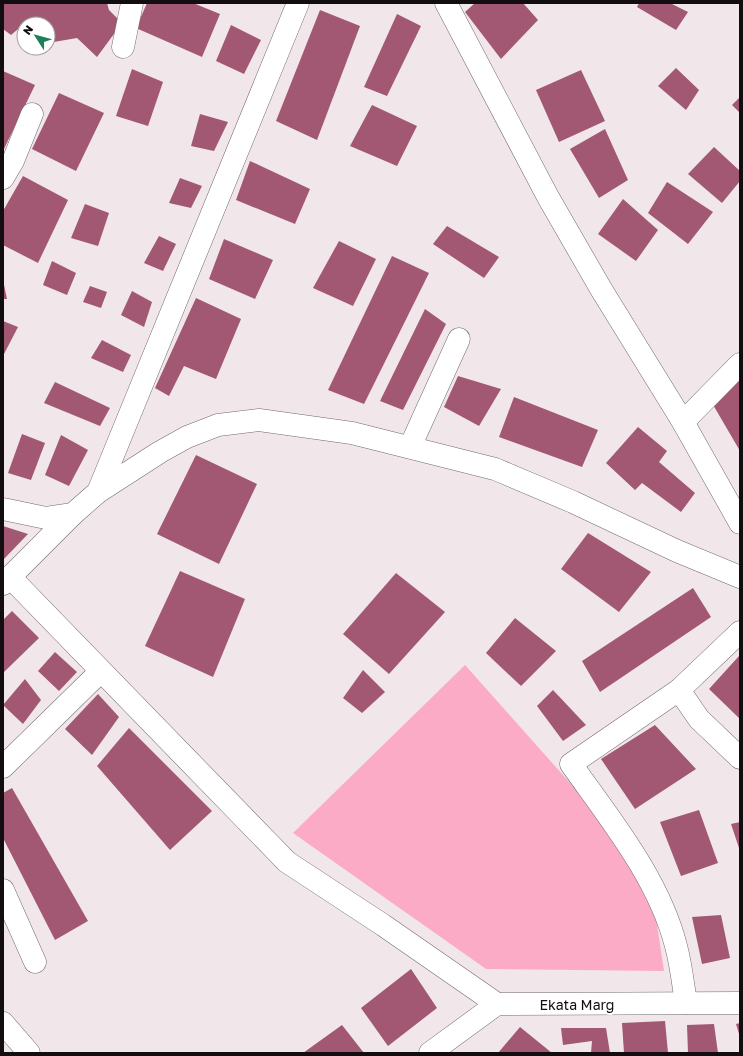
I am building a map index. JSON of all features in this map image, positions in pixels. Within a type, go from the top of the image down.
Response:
[{"type":"street","points":[[123,47],[132,3]]},
{"type":"street","points":[[98,492],[298,3]]},
{"type":"street","points":[[449,4],[548,197],[601,289],[683,422],[740,524]]},
{"type":"street","points":[[3,178],[13,161],[32,114]]},
{"type":"street","points":[[410,447],[459,339]]},
{"type":"street","points":[[683,422],[740,364]]},
{"type":"street","points":[[430,1053],[497,1004],[383,925],[287,862],[100,672],[6,580],[73,514],[98,492],[160,452],[187,437],[218,425],[259,420],[305,425],[352,433],[495,469],[573,502],[677,551],[740,577]]},
{"type":"street","points":[[3,509],[46,518],[73,514]]},
{"type":"street","points":[[686,1003],[676,946],[657,894],[618,828],[571,764],[679,690],[740,632]]},
{"type":"street","points":[[3,768],[100,672]]},
{"type":"street","points":[[679,690],[699,719],[740,758]]},
{"type":"street","points":[[3,890],[35,962]]},
{"type":"street","name":"Ekata Marg","points":[[497,1004],[740,1003]]},
{"type":"street","points":[[3,1023],[29,1053]]},
{"type":"shaded area","points":[[465,665],[611,829],[656,918],[664,971],[486,969],[293,833]]},
{"type":"building","points":[[3,3],[107,3],[109,10],[122,23],[97,57],[77,38],[56,42],[56,16],[16,16],[16,31],[11,35],[3,29]]},
{"type":"building","points":[[147,3],[193,3],[220,14],[202,57],[136,28]]},
{"type":"building","points":[[475,3],[523,3],[538,20],[501,59],[465,12]]},
{"type":"building","points":[[639,3],[670,3],[688,12],[676,30],[637,7]]},
{"type":"building","points":[[320,10],[360,26],[317,140],[276,121]]},
{"type":"building","points":[[397,14],[421,26],[387,96],[364,87]]},
{"type":"building","points":[[231,25],[261,40],[244,74],[216,61]]},
{"type":"building","points":[[676,68],[699,90],[686,110],[658,86]]},
{"type":"building","points":[[132,69],[163,82],[148,126],[116,116]]},
{"type":"building","points":[[581,70],[605,121],[559,142],[536,90]]},
{"type":"building","points":[[3,71],[35,85],[3,151]]},
{"type":"building","points":[[59,93],[104,113],[76,171],[32,149]]},
{"type":"building","points":[[740,97],[740,113],[732,105]]},
{"type":"building","points":[[372,105],[417,126],[397,166],[350,146]]},
{"type":"building","points":[[200,114],[228,122],[214,151],[191,146]]},
{"type":"building","points":[[605,129],[628,180],[599,198],[570,149]]},
{"type":"building","points":[[714,147],[740,171],[740,181],[722,203],[688,174]]},
{"type":"building","points":[[250,161],[310,189],[295,224],[236,200]]},
{"type":"building","points":[[23,176],[68,200],[38,263],[3,245],[3,211]]},
{"type":"building","points":[[180,178],[202,186],[191,208],[169,203]]},
{"type":"building","points":[[667,182],[713,212],[688,244],[648,213]]},
{"type":"building","points":[[623,199],[658,230],[636,261],[598,234]]},
{"type":"building","points":[[85,204],[109,213],[98,246],[71,238]]},
{"type":"building","points":[[447,226],[499,257],[484,278],[433,244]]},
{"type":"building","points":[[159,236],[176,244],[163,271],[144,263]]},
{"type":"building","points":[[224,239],[273,260],[255,299],[209,279]]},
{"type":"building","points":[[339,241],[376,259],[353,306],[313,288]]},
{"type":"building","points":[[392,256],[429,273],[364,404],[328,390]]},
{"type":"building","points":[[52,261],[76,273],[67,295],[43,285]]},
{"type":"building","points":[[3,280],[7,299],[3,299]]},
{"type":"building","points":[[90,286],[107,292],[101,308],[83,302]]},
{"type":"building","points":[[132,291],[152,302],[144,327],[121,315]]},
{"type":"building","points":[[196,298],[241,319],[216,379],[184,366],[169,396],[155,388]]},
{"type":"building","points":[[425,309],[446,324],[403,410],[380,401]]},
{"type":"building","points":[[3,321],[18,327],[3,356]]},
{"type":"building","points":[[102,340],[131,355],[123,372],[91,358]]},
{"type":"building","points":[[740,374],[740,451],[712,403]]},
{"type":"building","points":[[458,376],[501,389],[479,426],[444,407]]},
{"type":"building","points":[[55,382],[110,408],[100,426],[44,403]]},
{"type":"building","points":[[514,397],[598,430],[582,467],[499,437]]},
{"type":"building","points":[[638,427],[667,451],[659,462],[695,493],[681,512],[642,483],[635,490],[606,463]]},
{"type":"building","points":[[22,434],[45,443],[31,480],[8,473]]},
{"type":"building","points":[[61,435],[88,450],[69,486],[45,475]]},
{"type":"building","points":[[196,455],[257,484],[219,564],[157,534]]},
{"type":"building","points":[[3,526],[28,534],[3,560]]},
{"type":"building","points":[[588,533],[651,572],[619,612],[561,569]]},
{"type":"building","points":[[180,571],[245,599],[213,677],[145,646]]},
{"type":"building","points":[[396,573],[445,612],[389,674],[343,634]]},
{"type":"building","points":[[693,588],[711,617],[600,692],[582,661]]},
{"type":"building","points":[[12,611],[39,638],[3,673],[3,620]]},
{"type":"building","points":[[515,618],[556,651],[521,686],[486,653]]},
{"type":"building","points":[[55,652],[77,672],[59,691],[38,671]]},
{"type":"building","points":[[739,656],[740,657],[740,719],[709,689]]},
{"type":"building","points":[[363,670],[385,692],[362,713],[343,698]]},
{"type":"building","points":[[25,679],[41,700],[23,724],[3,705]]},
{"type":"building","points":[[553,690],[586,725],[563,741],[537,706]]},
{"type":"building","points":[[98,694],[119,717],[92,755],[65,729]]},
{"type":"building","points":[[655,725],[696,769],[635,809],[601,759]]},
{"type":"building","points":[[129,728],[212,811],[170,850],[97,766]]},
{"type":"building","points":[[12,788],[88,921],[55,940],[3,838],[3,793]]},
{"type":"building","points":[[699,810],[718,863],[681,876],[660,822]]},
{"type":"building","points":[[740,822],[740,851],[731,824]]},
{"type":"building","points":[[721,915],[730,958],[702,964],[692,917]]},
{"type":"building","points":[[411,969],[437,1008],[388,1046],[361,1008]]},
{"type":"building","points":[[665,1021],[668,1053],[624,1053],[622,1023]]},
{"type":"building","points":[[740,1023],[740,1037],[736,1024]]},
{"type":"building","points":[[714,1024],[718,1053],[688,1053],[687,1025]]},
{"type":"building","points":[[342,1025],[364,1053],[303,1053]]},
{"type":"building","points":[[520,1027],[552,1053],[498,1053]]},
{"type":"building","points":[[561,1028],[606,1028],[610,1053],[591,1053],[592,1041],[563,1045]]}]
